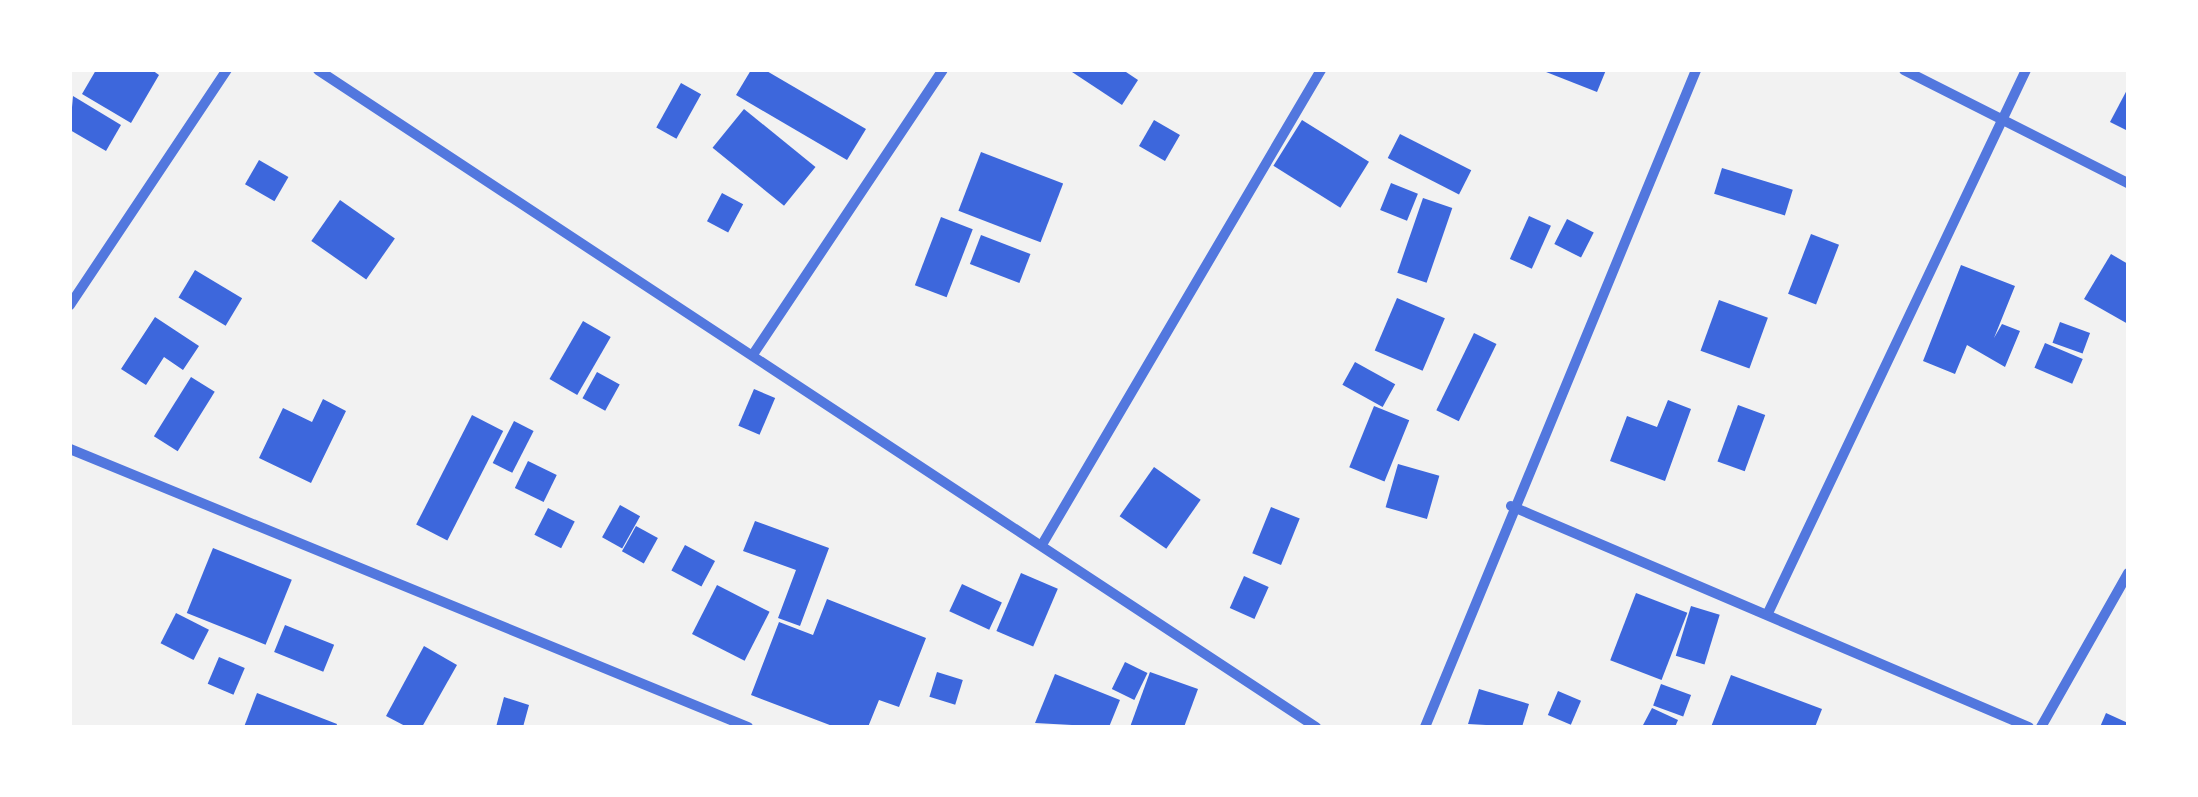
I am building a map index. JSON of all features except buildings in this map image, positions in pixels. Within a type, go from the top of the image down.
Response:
[{"type":"street","points":[[70,305],[227,70]]},
{"type":"street","points":[[318,70],[1043,543],[1316,727]]},
{"type":"street","points":[[754,353],[943,70]]},
{"type":"street","points":[[1043,543],[1321,70]]},
{"type":"street","points":[[1426,727],[1511,506],[1696,70]]},
{"type":"street","points":[[1904,70],[2128,183]]},
{"type":"street","points":[[1768,613],[2026,70]]},
{"type":"street","points":[[70,449],[748,727]]},
{"type":"street","points":[[1511,506],[2029,727]]},
{"type":"street","points":[[2041,727],[2128,573]]}]
